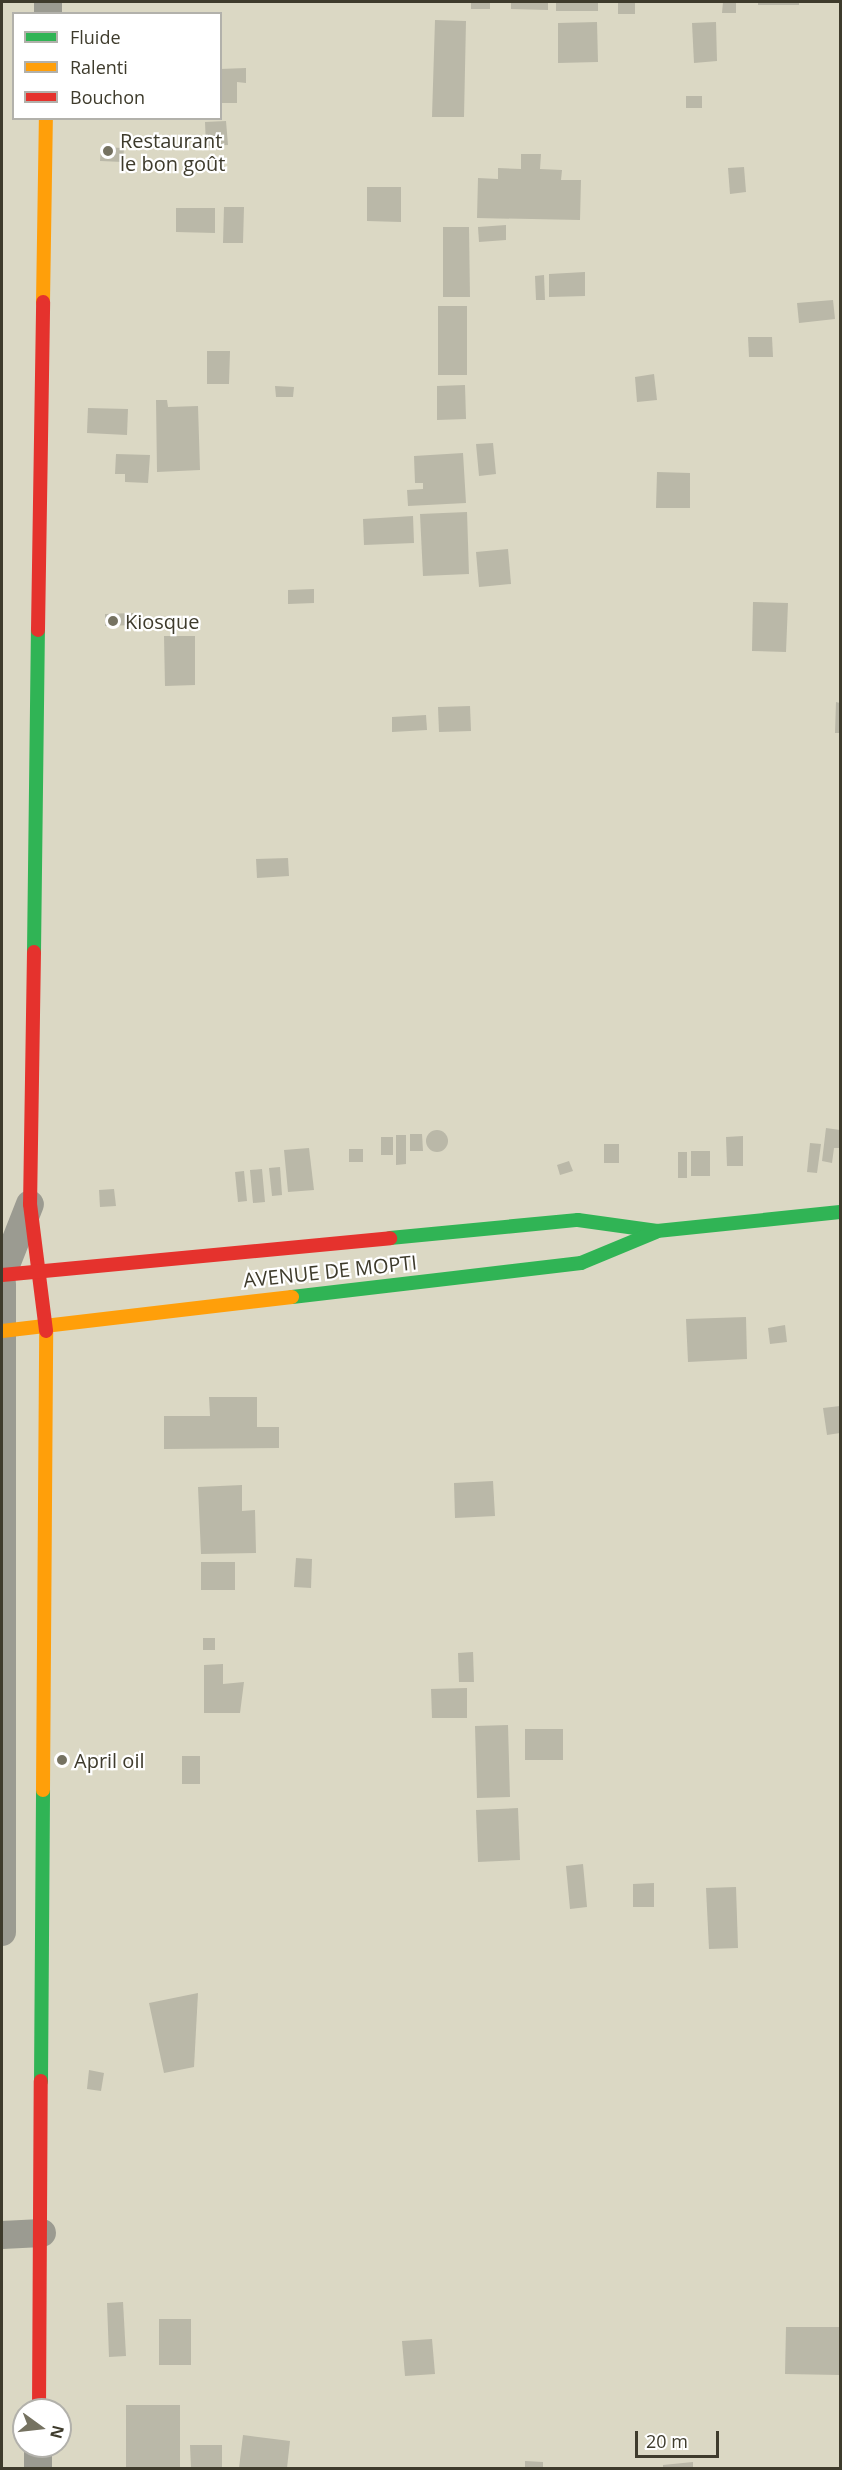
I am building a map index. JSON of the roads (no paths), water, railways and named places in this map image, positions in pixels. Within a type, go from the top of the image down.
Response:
[{"type":"street","points":[[39,2398],[46,1324],[42,1271],[30,1204],[46,120]]},
{"type":"street","points":[[2,1275],[30,1204]]},
{"type":"street","name":"AVENUE DE MOPTI","points":[[2,1275],[578,1220],[657,1231],[840,1212]]},
{"type":"street","name":"AVENUE DE MOPTI","points":[[3,1330],[581,1263],[657,1231]]},
{"type":"street","points":[[2,1284],[2,1932]]},
{"type":"street","points":[[2,2235],[42,2233]]},
{"type":"place","name":"Restaurant le bon goût","points":[[108,151]]},
{"type":"place","name":"Kiosque","points":[[113,621]]},
{"type":"place","name":"April oil","points":[[62,1760]]}]
